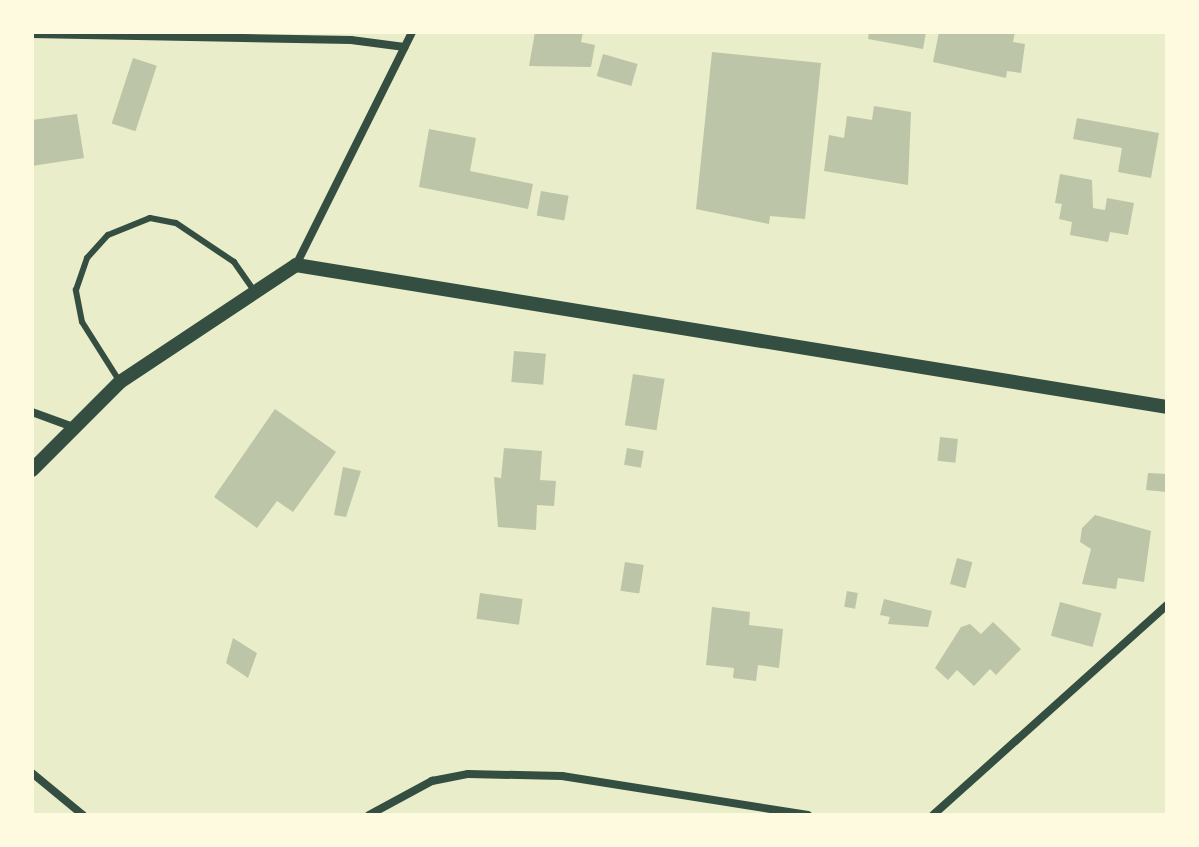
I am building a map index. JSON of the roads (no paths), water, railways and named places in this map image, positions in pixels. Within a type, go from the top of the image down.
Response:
[{"type":"street","points":[[32,470],[120,382],[252,288],[296,265],[412,32]]},
{"type":"street","points":[[32,34],[351,40],[405,47]]},
{"type":"street","points":[[296,265],[1167,407]]},
{"type":"street","points":[[32,412],[73,427]]},
{"type":"street","points":[[933,815],[1167,605]]},
{"type":"street","points":[[32,773],[83,815]]},
{"type":"street","points":[[369,815],[432,781],[468,774],[562,776],[808,815]]},
{"type":"lane","points":[[120,382],[82,322],[76,290],[87,258],[108,235],[150,218],[176,223],[215,246],[252,288]]}]
